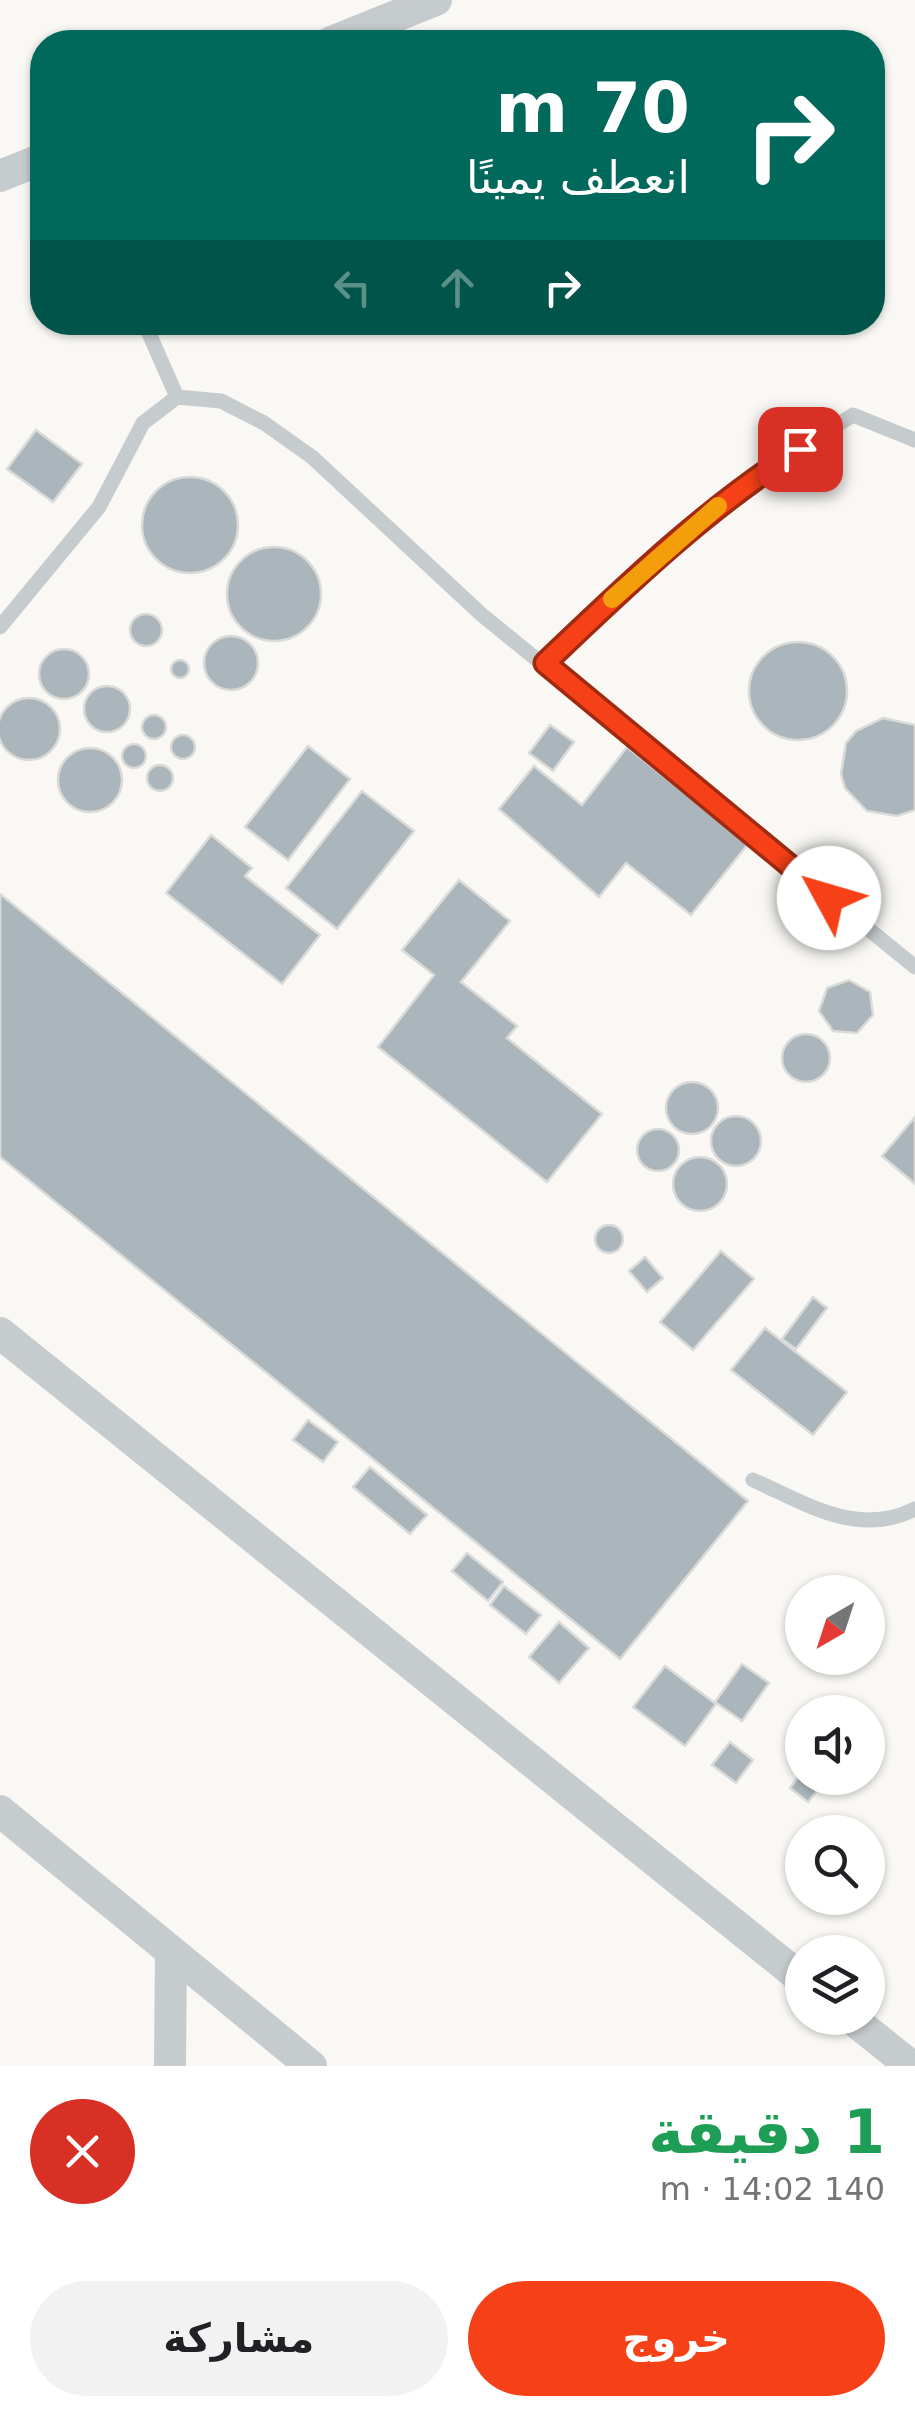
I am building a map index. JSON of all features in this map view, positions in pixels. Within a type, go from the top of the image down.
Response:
[{"type":"street","points":[[361,30],[436,0]]},
{"type":"street","points":[[0,176],[30,164]]},
{"type":"street","points":[[0,1333],[785,1964]]},
{"type":"street","points":[[0,1811],[311,2066]]},
{"type":"street","points":[[170,2066],[171,1952]]},
{"type":"street","points":[[872,2035],[911,2066]]},
{"type":"lane","points":[[150,335],[177,397]]},
{"type":"lane","points":[[0,627],[99,506],[143,423],[177,397],[221,401],[264,423],[312,457],[442,580],[915,967]]},
{"type":"lane","points":[[545,663],[658,555],[748,482],[853,415],[915,440]]},
{"type":"lane","points":[[753,1480],[844,1520],[892,1520],[915,1509]]},
{"type":"building","points":[[36,430],[82,464],[53,502],[7,469]]},
{"type":"building","points":[[190,477],[208,481],[224,491],[234,507],[238,525],[234,543],[224,559],[208,569],[190,573],[172,569],[156,559],[146,543],[142,525],[146,507],[156,491],[172,481]]},
{"type":"building","points":[[265,547],[283,547],[308,560],[318,576],[318,612],[308,628],[283,641],[265,641],[240,628],[227,603],[227,585],[240,560]]},
{"type":"building","points":[[146,614],[157,619],[162,630],[157,641],[146,646],[135,641],[130,630],[135,619]]},
{"type":"building","points":[[231,636],[250,644],[258,663],[250,682],[231,690],[212,682],[204,663],[212,644]]},
{"type":"building","points":[[798,642],[817,646],[832,657],[843,672],[847,691],[843,710],[832,725],[817,736],[798,740],[779,736],[764,725],[753,710],[749,691],[753,672],[764,657],[779,646]]},
{"type":"building","points":[[64,649],[81,657],[89,674],[81,691],[64,699],[47,691],[39,674],[47,657]]},
{"type":"building","points":[[180,660],[187,662],[187,676],[180,678],[173,676],[171,669],[173,662]]},
{"type":"building","points":[[107,686],[123,693],[130,709],[123,725],[107,732],[91,725],[84,709],[91,693]]},
{"type":"building","points":[[17,701],[41,701],[57,717],[57,741],[41,757],[17,757],[1,741],[1,717]]},
{"type":"building","points":[[149,715],[159,715],[166,727],[159,739],[149,739],[142,732],[142,722]]},
{"type":"building","points":[[883,718],[915,725],[915,810],[897,816],[867,811],[845,788],[841,774],[846,743],[856,731]]},
{"type":"building","points":[[550,725],[574,742],[553,771],[529,753]]},
{"type":"building","points":[[183,735],[192,738],[192,756],[183,759],[174,756],[171,747],[174,738]]},
{"type":"building","points":[[134,744],[143,747],[143,765],[134,768],[125,765],[122,756],[125,747]]},
{"type":"building","points":[[308,746],[350,779],[288,860],[245,827]]},
{"type":"building","points":[[627,747],[748,844],[691,915],[626,863],[599,897],[499,809],[534,766],[582,805]]},
{"type":"building","points":[[90,748],[113,757],[122,780],[113,803],[90,812],[67,803],[58,780],[67,757]]},
{"type":"building","points":[[160,765],[169,769],[173,778],[169,787],[160,791],[151,787],[147,778],[151,769]]},
{"type":"building","points":[[362,791],[414,831],[337,929],[286,888]]},
{"type":"building","points":[[211,835],[252,868],[245,876],[320,935],[282,984],[166,893]]},
{"type":"building","points":[[459,880],[510,921],[461,982],[517,1026],[507,1038],[602,1114],[547,1182],[378,1047],[434,975],[402,950]]},
{"type":"building","points":[[0,894],[748,1501],[620,1659],[0,1157]]},
{"type":"building","points":[[849,980],[870,992],[873,1015],[857,1033],[833,1031],[819,1011],[827,988]]},
{"type":"building","points":[[806,1034],[823,1041],[830,1058],[823,1075],[806,1082],[789,1075],[782,1058],[789,1041]]},
{"type":"building","points":[[692,1082],[711,1089],[718,1108],[711,1127],[692,1134],[673,1127],[666,1108],[673,1089]]},
{"type":"building","points":[[726,1117],[746,1117],[760,1131],[760,1151],[746,1165],[726,1165],[712,1151],[712,1131]]},
{"type":"building","points":[[915,1117],[915,1184],[882,1156]]},
{"type":"building","points":[[658,1129],[673,1135],[679,1150],[673,1165],[658,1171],[643,1165],[637,1150],[643,1135]]},
{"type":"building","points":[[700,1157],[719,1165],[727,1184],[719,1203],[700,1211],[681,1203],[673,1184],[681,1165]]},
{"type":"building","points":[[609,1225],[619,1229],[623,1239],[619,1249],[609,1253],[599,1249],[595,1239],[599,1229]]},
{"type":"building","points":[[721,1251],[754,1279],[693,1350],[660,1322]]},
{"type":"building","points":[[645,1257],[663,1278],[647,1292],[629,1271]]},
{"type":"building","points":[[813,1297],[827,1308],[796,1349],[782,1339]]},
{"type":"building","points":[[765,1328],[847,1392],[813,1435],[731,1370]]},
{"type":"building","points":[[308,1420],[338,1442],[323,1462],[293,1440]]},
{"type":"building","points":[[370,1467],[427,1515],[410,1534],[353,1487]]},
{"type":"building","points":[[467,1553],[503,1582],[488,1601],[452,1571]]},
{"type":"building","points":[[504,1586],[541,1615],[526,1634],[490,1605]]},
{"type":"building","points":[[559,1622],[589,1648],[559,1683],[529,1657]]},
{"type":"building","points":[[742,1664],[769,1683],[742,1721],[715,1702]]},
{"type":"building","points":[[665,1666],[716,1704],[685,1746],[633,1707]]},
{"type":"building","points":[[730,1742],[753,1760],[736,1783],[712,1765]]},
{"type":"slow traffic","points":[[612,599],[718,506]]},
{"type":"route","points":[[800,449],[748,482],[658,555],[545,663],[829,898]]}]
